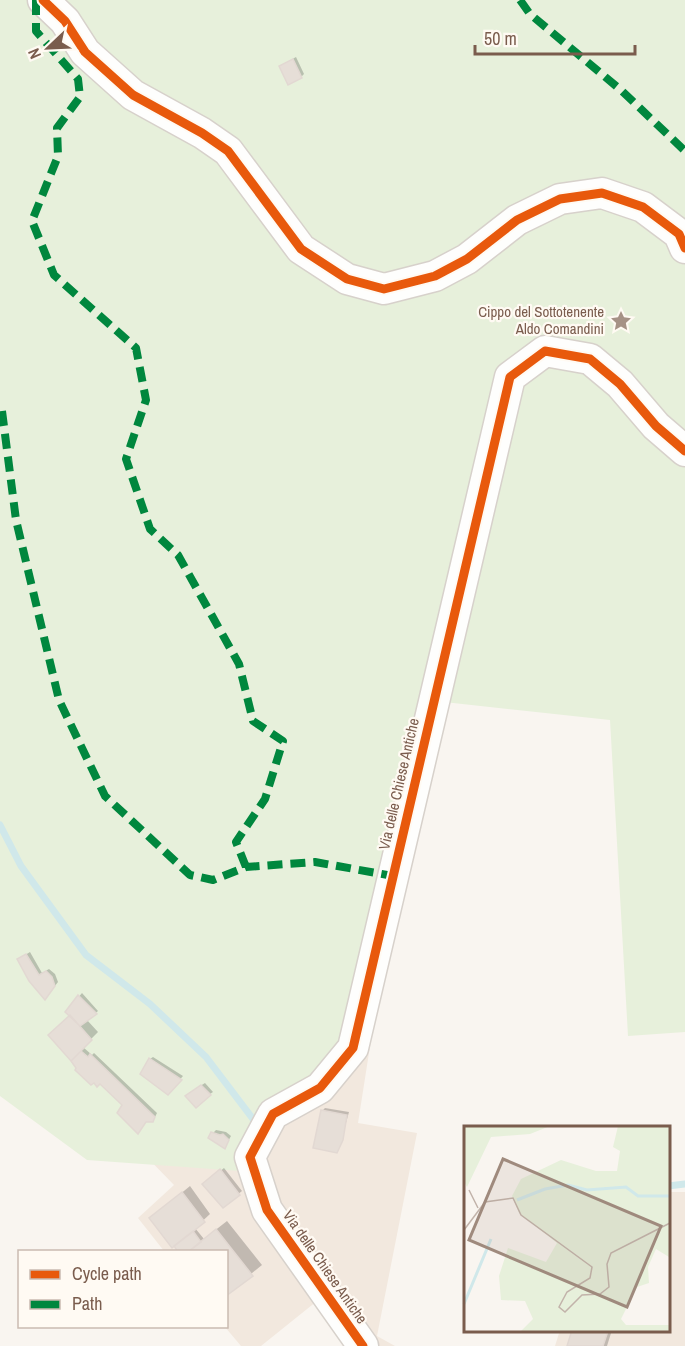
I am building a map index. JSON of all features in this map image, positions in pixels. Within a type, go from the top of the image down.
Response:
[{"type":"street","points":[[43,0],[65,21],[85,52],[133,94],[202,133],[228,152],[301,249],[347,279],[384,289],[435,276],[467,259],[517,220],[538,209],[560,199],[602,193],[643,207],[679,234],[685,248]]},
{"type":"street","name":"Via delle Chiese Antiche","points":[[363,1346],[267,1210],[250,1157],[273,1114],[320,1089],[353,1048],[510,377],[545,351],[590,359],[620,384],[656,426],[685,451]]},
{"type":"shaded area","points":[[340,1039],[371,1040],[358,1123],[417,1133],[377,1336],[395,1346],[351,1346],[317,1301],[261,1346],[241,1346],[226,1328],[228,1328],[228,1250],[163,1250],[138,1218],[174,1185],[135,1145]]},
{"type":"shaded area","points":[[670,1192],[685,1192],[685,1346],[555,1346],[560,1331],[670,1331]]},
{"type":"green space","points":[[0,0],[685,0],[685,1032],[628,1036],[610,720],[435,701],[344,1068],[256,1123],[240,1171],[87,1160],[0,1096]]},
{"type":"building","points":[[293,59],[302,78],[288,85],[279,66]]},
{"type":"building","points":[[26,954],[39,975],[46,971],[52,977],[55,986],[45,1000],[29,981],[17,959]]},
{"type":"building","points":[[78,995],[97,1014],[80,1026],[65,1012]]},
{"type":"building","points":[[70,1015],[92,1040],[71,1061],[48,1035]]},
{"type":"building","points":[[81,1051],[88,1057],[90,1054],[155,1117],[153,1122],[146,1122],[138,1134],[117,1113],[122,1105],[100,1084],[97,1087],[94,1083],[91,1085],[75,1070],[71,1061]]},
{"type":"building","points":[[149,1058],[182,1080],[168,1095],[140,1074]]},
{"type":"building","points":[[201,1085],[211,1095],[196,1108],[185,1096]]},
{"type":"building","points":[[321,1110],[347,1115],[343,1140],[337,1153],[313,1148]]},
{"type":"building","points":[[211,1132],[223,1134],[229,1140],[225,1149],[208,1138]]},
{"type":"building","points":[[220,1169],[240,1195],[223,1208],[202,1184]]},
{"type":"building","points":[[182,1192],[205,1222],[172,1248],[149,1218]]},
{"type":"building","points":[[216,1229],[253,1276],[228,1295],[228,1250],[190,1250]]},
{"type":"building","points":[[193,1231],[201,1242],[191,1250],[177,1250],[174,1246]]},
{"type":"building","points":[[572,1331],[608,1331],[603,1346],[567,1346]]},
{"type":"waterway","points":[[0,825],[21,866],[86,955],[150,1004],[206,1057],[256,1123]]},
{"type":"waterway","points":[[670,1186],[685,1184]]},
{"type":"marked path","points":[[36,0],[36,31],[78,79],[80,97],[57,128],[58,156],[32,221],[54,275],[136,348],[146,400],[126,459],[150,529],[178,555],[239,664],[253,721],[283,741],[265,799],[236,842],[246,867]]},
{"type":"marked path","points":[[520,0],[530,14],[622,91],[685,151]]},
{"type":"marked path","points":[[2,411],[16,520],[59,700],[105,796],[190,875],[213,880],[246,867],[315,862],[393,876]]},
{"type":"cycle path","points":[[43,0],[65,21],[85,52],[133,95],[202,133],[228,151],[301,249],[347,279],[384,289],[435,276],[467,259],[517,220],[560,199],[602,193],[643,207],[679,234],[685,248]]},
{"type":"cycle path","points":[[363,1346],[267,1210],[250,1157],[273,1114],[320,1088],[353,1048],[510,377],[545,351],[590,359],[620,384],[656,426],[685,451]]},
{"type":"place","name":"Cippo del Sottotenente Aldo Comandini","points":[[621,321]]}]
